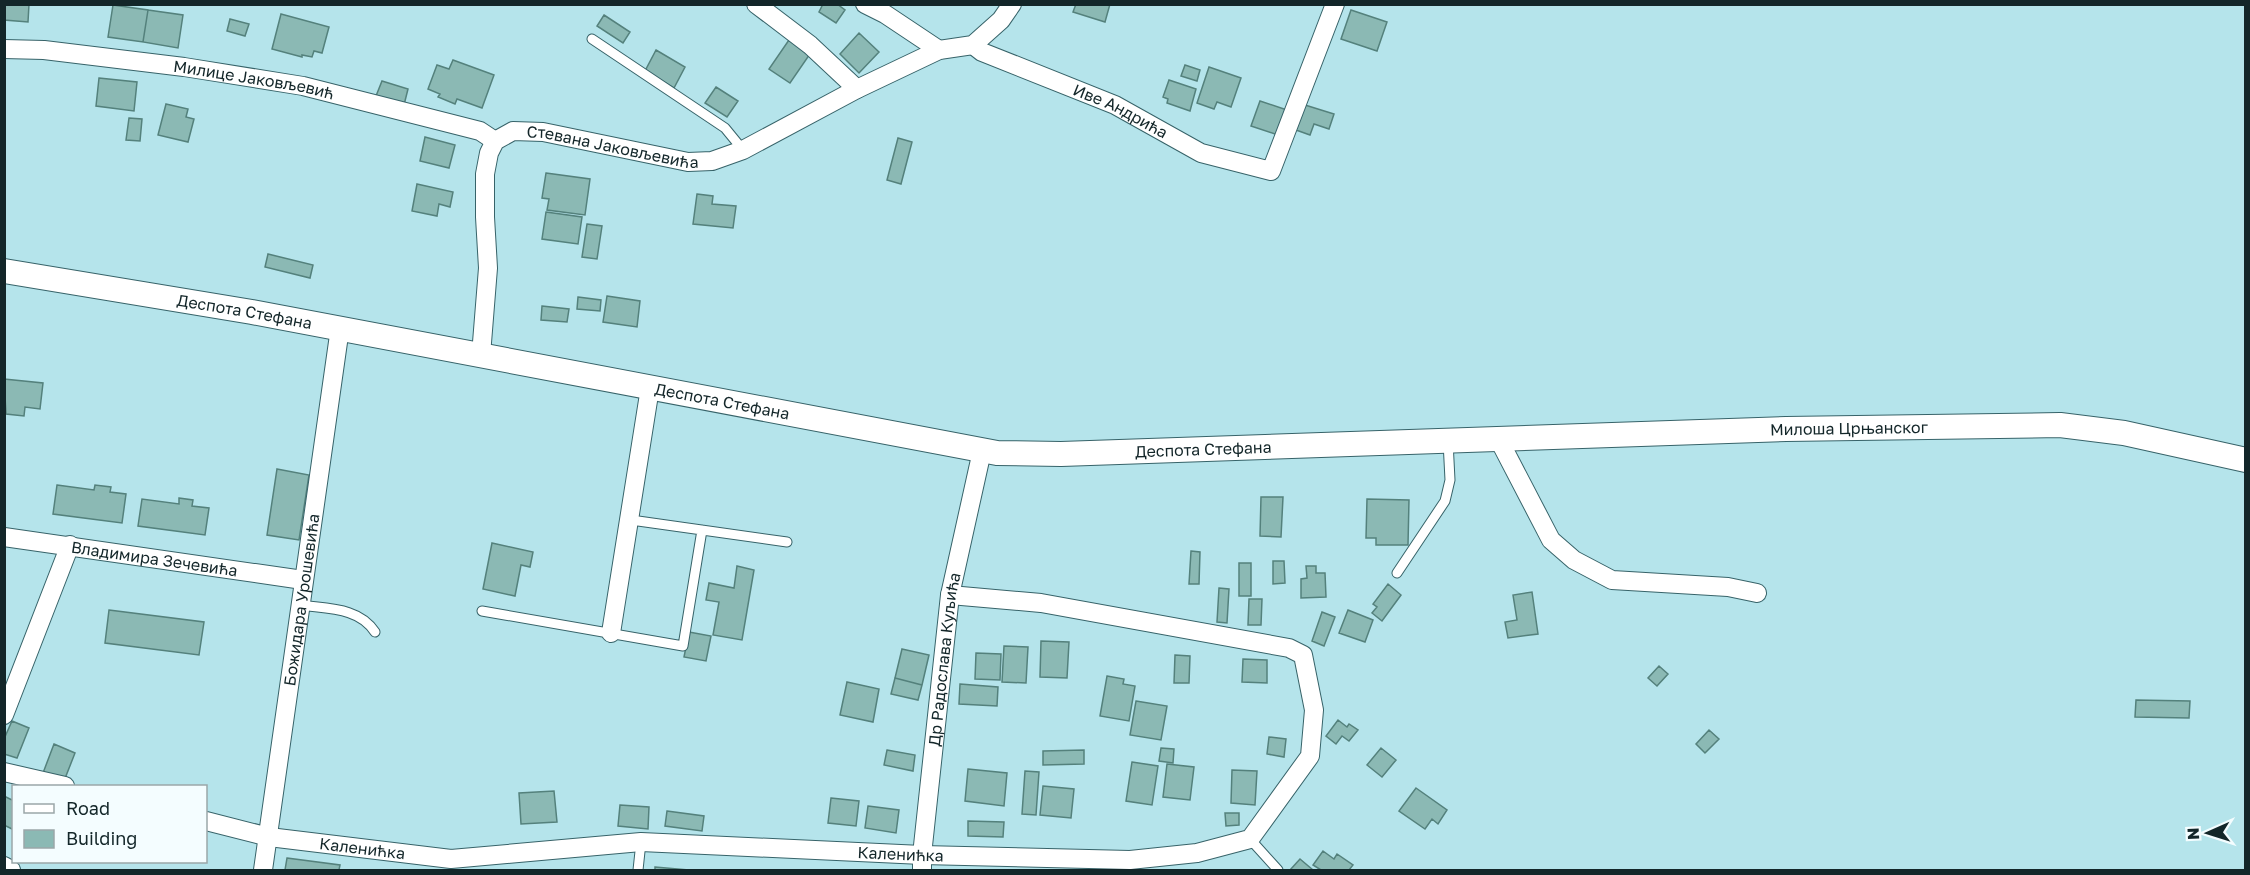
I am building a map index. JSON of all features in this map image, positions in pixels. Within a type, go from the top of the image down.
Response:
[{"type":"main road","name":"Деспота Стефана","points":[[4,272],[158,295],[340,328],[982,450],[1017,454],[1062,454],[1448,441]]},
{"type":"main road","name":"Милоша Црњанског","points":[[1448,441],[1785,429],[2060,425],[2124,433],[2246,460]]},
{"type":"street","points":[[756,4],[810,45],[857,89]]},
{"type":"street","points":[[866,4],[895,20],[939,50]]},
{"type":"street","points":[[973,45],[1001,20],[1012,4]]},
{"type":"street","name":"Иве Андрића","points":[[973,45],[982,52],[1115,105],[1201,153],[1271,171],[1335,4]]},
{"type":"street","name":"Стевана Јаковљевића","points":[[495,141],[513,131],[543,132],[688,162],[712,161],[743,150],[857,89],[939,50],[973,45]]},
{"type":"street","name":"Милице Јаковљевић","points":[[4,49],[44,50],[184,67],[303,86],[480,131],[495,141]]},
{"type":"street","points":[[481,354],[488,268],[485,217],[486,174],[489,153],[495,141]]},
{"type":"street","name":"Божидара Урошевића","points":[[263,870],[340,328]]},
{"type":"street","points":[[611,633],[651,388]]},
{"type":"street","points":[[1499,440],[1551,540],[1574,560],[1612,580],[1728,587],[1757,593]]},
{"type":"street","name":"Др Радослава Куљића","points":[[922,863],[950,595],[982,450]]},
{"type":"street","name":"Владимира Зечевића","points":[[4,537],[303,580]]},
{"type":"street","points":[[4,715],[70,545]]},
{"type":"street","points":[[950,595],[1041,603],[1289,648],[1303,655],[1314,710],[1310,756],[1250,839]]},
{"type":"street","points":[[4,772],[61,785]]},
{"type":"street","name":"Каленићка","points":[[207,821],[269,837],[451,859],[641,842],[922,863],[1130,860],[1197,854],[1250,839]]},
{"type":"street","points":[[4,866],[11,870]]},
{"type":"lane","points":[[592,39],[725,128],[743,150]]},
{"type":"lane","points":[[1396,573],[1445,501],[1450,480],[1448,441]]},
{"type":"lane","points":[[631,520],[787,542]]},
{"type":"lane","points":[[482,611],[683,646],[702,530]]},
{"type":"lane","points":[[300,605],[355,613],[368,621],[375,632]]},
{"type":"lane","points":[[1250,839],[1278,870]]},
{"type":"lane","points":[[638,870],[641,842]]},
{"type":"building","points":[[4,4],[29,4],[28,22],[4,20]]},
{"type":"building","points":[[823,4],[837,4],[845,10],[836,23],[819,12]]},
{"type":"building","points":[[1076,4],[1110,4],[1105,22],[1073,12]]},
{"type":"building","points":[[113,5],[148,10],[143,42],[108,37]]},
{"type":"building","points":[[148,10],[183,15],[178,48],[143,42]]},
{"type":"building","points":[[1351,10],[1387,22],[1377,51],[1341,39]]},
{"type":"building","points":[[281,14],[329,27],[322,53],[314,51],[312,57],[302,55],[302,57],[272,49]]},
{"type":"building","points":[[604,15],[630,32],[623,43],[597,26]]},
{"type":"building","points":[[230,19],[249,24],[245,36],[227,31]]},
{"type":"building","points":[[859,33],[879,52],[859,73],[840,54]]},
{"type":"building","points":[[791,37],[812,51],[790,83],[769,69]]},
{"type":"building","points":[[656,50],[685,67],[674,88],[645,71]]},
{"type":"building","points":[[453,60],[494,75],[482,108],[457,99],[455,104],[438,97],[440,94],[428,89],[437,65],[449,69]]},
{"type":"building","points":[[1185,65],[1200,70],[1197,81],[1181,76]]},
{"type":"building","points":[[1209,67],[1241,78],[1231,107],[1217,102],[1214,109],[1197,103]]},
{"type":"building","points":[[99,78],[137,82],[134,111],[96,106]]},
{"type":"building","points":[[1169,80],[1196,89],[1190,111],[1167,103],[1168,99],[1163,97]]},
{"type":"building","points":[[382,81],[408,89],[404,105],[376,96]]},
{"type":"building","points":[[716,87],[738,101],[727,117],[705,103]]},
{"type":"building","points":[[1260,101],[1287,110],[1278,135],[1251,126]]},
{"type":"building","points":[[166,104],[188,109],[186,117],[194,119],[188,142],[158,135]]},
{"type":"building","points":[[1305,105],[1334,114],[1329,129],[1314,124],[1310,135],[1296,130]]},
{"type":"building","points":[[129,118],[142,119],[140,141],[126,140]]},
{"type":"building","points":[[425,137],[455,145],[449,168],[420,161]]},
{"type":"building","points":[[898,138],[912,142],[901,184],[887,180]]},
{"type":"building","points":[[546,173],[590,179],[585,215],[547,210],[549,199],[542,198]]},
{"type":"building","points":[[417,184],[453,192],[450,207],[439,204],[437,216],[412,211]]},
{"type":"building","points":[[697,194],[713,196],[712,204],[736,206],[733,228],[693,224]]},
{"type":"building","points":[[546,212],[582,217],[578,244],[542,239]]},
{"type":"building","points":[[587,224],[602,226],[597,259],[582,257]]},
{"type":"building","points":[[268,254],[313,265],[310,278],[265,267]]},
{"type":"building","points":[[607,296],[640,301],[637,327],[603,322]]},
{"type":"building","points":[[578,297],[601,300],[600,311],[577,309]]},
{"type":"building","points":[[542,306],[569,309],[567,322],[541,320]]},
{"type":"building","points":[[4,379],[43,383],[40,409],[25,407],[24,416],[6,414]]},
{"type":"building","points":[[277,469],[309,475],[299,540],[267,535]]},
{"type":"building","points":[[57,485],[94,490],[95,485],[111,487],[110,492],[126,494],[122,523],[53,514]]},
{"type":"building","points":[[1261,497],[1283,497],[1281,537],[1260,536]]},
{"type":"building","points":[[179,498],[193,500],[192,506],[209,508],[205,535],[138,526],[142,499],[179,504]]},
{"type":"building","points":[[1367,499],[1409,500],[1408,545],[1376,545],[1376,538],[1366,538]]},
{"type":"building","points":[[492,543],[533,552],[530,567],[521,565],[515,596],[483,589]]},
{"type":"building","points":[[1191,551],[1200,552],[1199,584],[1189,584]]},
{"type":"building","points":[[1273,561],[1284,561],[1285,583],[1273,584]]},
{"type":"building","points":[[1239,563],[1251,563],[1251,596],[1239,596]]},
{"type":"building","points":[[737,566],[754,570],[742,640],[713,635],[719,602],[706,600],[709,583],[734,588]]},
{"type":"building","points":[[1306,566],[1316,566],[1316,573],[1325,573],[1326,597],[1301,598],[1301,579],[1307,578]]},
{"type":"building","points":[[1388,584],[1401,595],[1382,621],[1372,613],[1377,607],[1373,604]]},
{"type":"building","points":[[1219,588],[1229,589],[1227,623],[1217,622]]},
{"type":"building","points":[[1532,592],[1538,634],[1508,638],[1505,622],[1517,620],[1513,595]]},
{"type":"building","points":[[1249,599],[1262,599],[1261,625],[1248,625]]},
{"type":"building","points":[[109,610],[204,622],[199,655],[105,643]]},
{"type":"building","points":[[1348,610],[1373,620],[1365,642],[1339,633]]},
{"type":"building","points":[[1322,612],[1335,617],[1324,646],[1312,641]]},
{"type":"building","points":[[689,632],[711,636],[706,661],[684,657]]},
{"type":"building","points":[[1041,641],[1069,642],[1067,678],[1040,677]]},
{"type":"building","points":[[1004,646],[1028,647],[1026,683],[1002,682]]},
{"type":"building","points":[[902,649],[929,655],[922,685],[895,678]]},
{"type":"building","points":[[976,653],[1001,654],[1000,680],[975,679]]},
{"type":"building","points":[[1175,655],[1190,656],[1189,683],[1174,683]]},
{"type":"building","points":[[1243,659],[1267,660],[1267,683],[1242,682]]},
{"type":"building","points":[[1659,666],[1668,674],[1657,686],[1648,678]]},
{"type":"building","points":[[1107,676],[1124,679],[1123,684],[1135,686],[1129,721],[1100,716]]},
{"type":"building","points":[[895,678],[922,685],[918,700],[891,694]]},
{"type":"building","points":[[847,682],[879,689],[873,722],[840,715]]},
{"type":"building","points":[[960,684],[998,687],[997,706],[959,704]]},
{"type":"building","points":[[2136,700],[2190,701],[2189,718],[2135,717]]},
{"type":"building","points":[[1136,701],[1167,706],[1161,740],[1130,735]]},
{"type":"building","points":[[1338,720],[1347,727],[1349,724],[1358,730],[1349,741],[1342,736],[1336,744],[1326,736]]},
{"type":"building","points":[[12,721],[29,728],[17,758],[4,754],[4,739]]},
{"type":"building","points":[[1709,730],[1719,739],[1705,753],[1696,744]]},
{"type":"building","points":[[1269,737],[1286,739],[1284,757],[1267,754]]},
{"type":"building","points":[[54,744],[75,753],[64,781],[43,773]]},
{"type":"building","points":[[1161,748],[1174,749],[1173,763],[1159,761]]},
{"type":"building","points":[[1381,748],[1396,760],[1382,777],[1367,765]]},
{"type":"building","points":[[887,750],[915,755],[913,771],[884,765]]},
{"type":"building","points":[[1084,750],[1084,764],[1043,765],[1043,751]]},
{"type":"building","points":[[1132,762],[1158,766],[1152,805],[1126,801]]},
{"type":"building","points":[[1167,764],[1194,767],[1190,800],[1163,797]]},
{"type":"building","points":[[968,769],[1007,773],[1004,806],[965,801]]},
{"type":"building","points":[[1232,770],[1257,771],[1255,805],[1231,803]]},
{"type":"building","points":[[1025,771],[1039,772],[1036,815],[1022,814]]},
{"type":"building","points":[[1043,786],[1074,789],[1071,818],[1040,815]]},
{"type":"building","points":[[1416,788],[1447,810],[1438,824],[1432,819],[1425,829],[1399,811]]},
{"type":"building","points":[[554,791],[557,822],[521,824],[519,793]]},
{"type":"building","points":[[4,796],[12,800],[12,829],[4,825]]},
{"type":"building","points":[[831,798],[859,801],[856,826],[828,823]]},
{"type":"building","points":[[620,805],[649,807],[648,829],[618,826]]},
{"type":"building","points":[[868,806],[899,810],[896,833],[865,828]]},
{"type":"building","points":[[667,811],[704,816],[702,831],[665,826]]},
{"type":"building","points":[[1225,813],[1239,813],[1239,825],[1226,826]]},
{"type":"building","points":[[968,821],[1004,822],[1003,837],[968,836]]},
{"type":"building","points":[[1323,851],[1334,859],[1337,854],[1353,865],[1349,870],[1321,870],[1313,865]]},
{"type":"building","points":[[287,858],[340,865],[339,870],[285,870]]},
{"type":"building","points":[[1300,859],[1313,870],[1290,870]]},
{"type":"building","points":[[655,867],[689,870],[655,870]]}]
